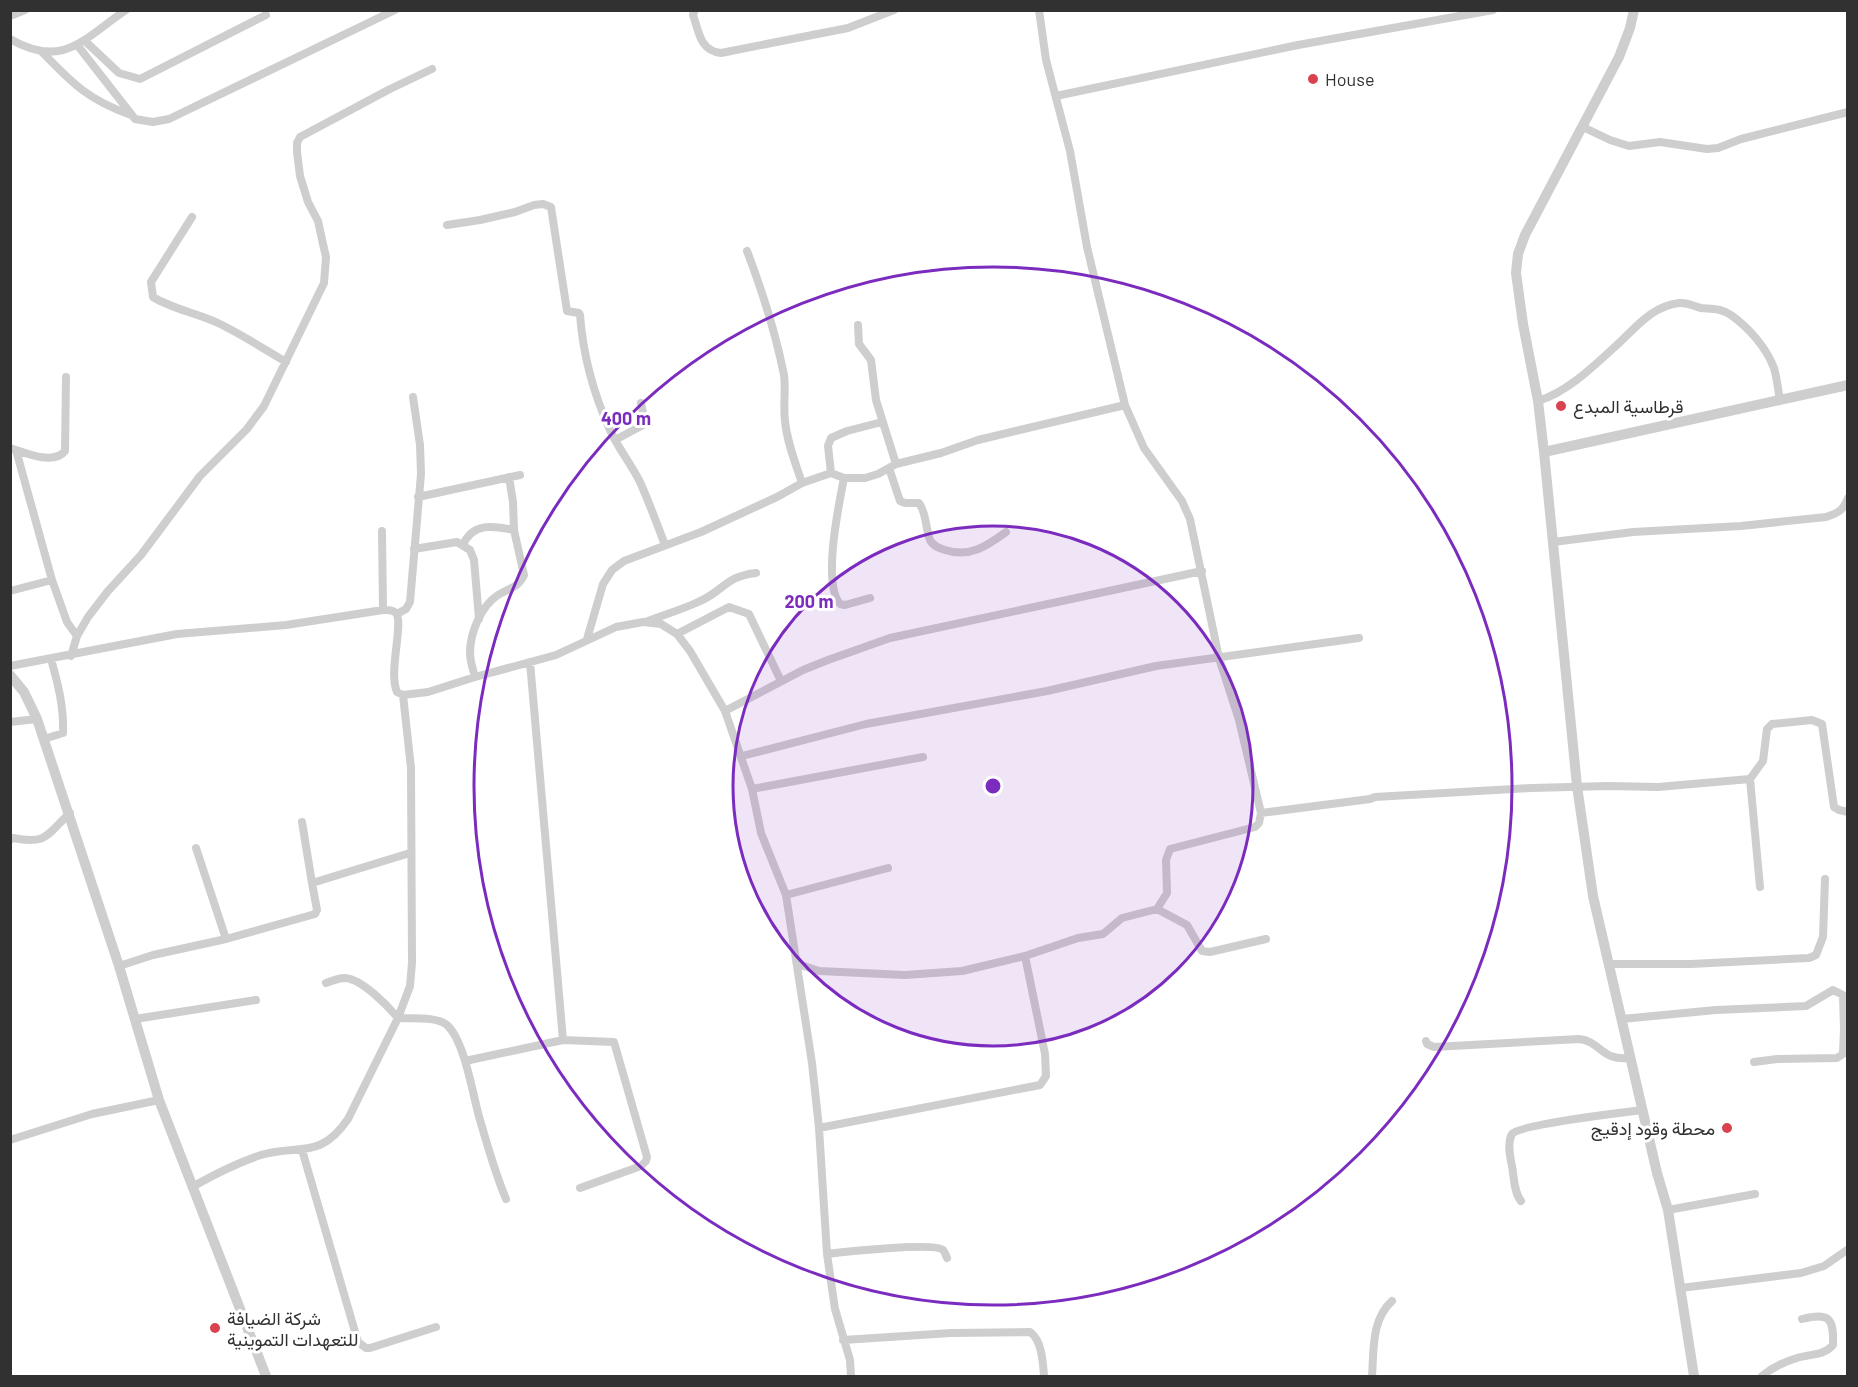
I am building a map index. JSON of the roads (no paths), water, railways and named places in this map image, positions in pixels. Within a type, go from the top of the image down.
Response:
[{"type":"street","points":[[10,16],[25,10]]},
{"type":"street","points":[[10,39],[41,51],[66,50],[81,44],[126,10]]},
{"type":"street","points":[[81,44],[131,115],[142,122],[169,119],[395,10]]},
{"type":"street","points":[[695,10],[693,15],[703,44],[711,52],[721,53],[848,28],[894,10]]},
{"type":"street","points":[[1039,10],[1046,60],[1070,151],[1089,256],[1125,405],[1144,448],[1182,501],[1190,519],[1219,658],[1239,720],[1261,813],[1259,823],[1255,827],[1170,849],[1166,860],[1167,893],[1157,909]]},
{"type":"street","points":[[1056,96],[1186,67],[1396,26],[1493,10]]},
{"type":"street","points":[[1634,10],[1619,57],[1526,235],[1516,264],[1523,324],[1538,401],[1577,786],[1593,896],[1642,1110],[1668,1210],[1694,1377]]},
{"type":"street","points":[[81,44],[119,73],[140,79],[266,15]]},
{"type":"street","points":[[41,51],[74,85],[99,102],[131,115]]},
{"type":"street","points":[[71,656],[76,636],[95,608],[141,555],[200,476],[247,429],[264,406],[324,283],[326,257],[318,221],[308,202],[300,176],[297,143],[300,137],[432,69]]},
{"type":"street","points":[[1583,127],[1629,146],[1660,141],[1707,149],[1718,148],[1741,139],[1848,112]]},
{"type":"street","points":[[447,225],[492,218],[534,205],[543,204],[551,207],[567,311],[580,315],[594,385],[603,414],[615,440],[639,480],[665,546]]},
{"type":"street","points":[[192,217],[151,282],[153,297],[219,324],[286,362]]},
{"type":"street","points":[[747,251],[768,304],[784,377],[785,422],[792,455],[802,483]]},
{"type":"street","points":[[1538,401],[1552,397],[1579,377],[1648,315],[1678,303],[1723,309],[1746,326],[1774,368],[1780,400]]},
{"type":"street","points":[[858,325],[859,344],[871,360],[876,400],[900,501],[919,503],[925,513],[926,527],[931,542],[941,549],[962,554],[981,550],[1006,532]]},
{"type":"street","points":[[13,449],[30,455],[55,458],[65,451],[66,377]]},
{"type":"street","points":[[1544,452],[1848,385]]},
{"type":"street","points":[[397,614],[406,609],[410,602],[421,474],[420,445],[413,397]]},
{"type":"street","points":[[615,440],[643,425],[645,422],[641,403]]},
{"type":"street","points":[[587,639],[603,584],[612,570],[624,561],[701,532],[802,483],[831,473],[844,478],[865,478],[893,466],[978,440],[1125,405]]},
{"type":"street","points":[[831,473],[828,446],[831,438],[847,431],[882,422]]},
{"type":"street","points":[[13,449],[52,580],[67,622],[76,636]]},
{"type":"street","points":[[418,497],[520,475]]},
{"type":"street","points":[[475,677],[470,654],[472,634],[478,619],[497,596],[517,587],[524,575],[513,530],[513,501],[509,477]]},
{"type":"street","points":[[844,478],[835,522],[833,547],[832,574],[836,600],[845,605],[870,598]]},
{"type":"street","points":[[1553,542],[1633,532],[1741,526],[1826,517],[1839,513],[1848,498]]},
{"type":"street","points":[[463,545],[472,532],[483,526],[513,530]]},
{"type":"street","points":[[382,531],[382,610]]},
{"type":"street","points":[[414,549],[456,542],[470,550],[474,560],[478,619]]},
{"type":"street","points":[[725,711],[781,681],[828,660],[890,638],[1202,572]]},
{"type":"street","points":[[10,666],[177,634],[286,625],[382,610],[397,614],[400,621],[393,660],[393,684],[397,692],[403,694],[428,692],[556,655],[616,627],[643,622],[699,602],[731,579],[742,574],[756,573]]},
{"type":"street","points":[[10,591],[52,580]]},
{"type":"street","points":[[713,594],[729,606],[749,614],[781,681]]},
{"type":"street","points":[[677,634],[729,606]]},
{"type":"street","points":[[643,622],[661,624],[677,634],[690,651],[725,711],[752,789],[761,833],[786,895],[812,1063],[819,1128],[827,1254],[835,1309],[850,1360],[851,1377]]},
{"type":"street","points":[[742,756],[866,724],[1047,691],[1156,666],[1359,638]]},
{"type":"street","points":[[44,739],[63,733],[64,715],[51,659]]},
{"type":"street","points":[[530,662],[563,1040]]},
{"type":"street","points":[[10,675],[24,692],[37,719],[119,966],[159,1100],[266,1377]]},
{"type":"street","points":[[192,1187],[230,1166],[263,1154],[302,1150],[328,1142],[339,1131],[362,1091],[398,1018],[410,986],[412,963],[411,768],[403,694]]},
{"type":"street","points":[[10,722],[37,719]]},
{"type":"street","points":[[1760,887],[1750,779],[1763,761],[1769,725],[1818,721],[1824,729],[1834,807],[1848,812]]},
{"type":"street","points":[[752,789],[923,757]]},
{"type":"street","points":[[1261,813],[1375,797],[1577,786],[1658,787],[1750,779]]},
{"type":"street","points":[[10,840],[13,838],[38,841],[47,837],[70,813]]},
{"type":"street","points":[[119,966],[153,955],[226,939],[315,914],[317,910],[302,822]]},
{"type":"street","points":[[196,848],[226,939]]},
{"type":"street","points":[[312,883],[410,854]]},
{"type":"street","points":[[786,895],[888,868]]},
{"type":"street","points":[[1609,964],[1691,964],[1809,958],[1816,955],[1823,937],[1825,879]]},
{"type":"street","points":[[798,964],[819,971],[930,975],[962,971],[1025,956],[1078,938],[1103,934],[1122,918],[1157,909],[1187,925],[1202,951],[1210,952],[1266,939]]},
{"type":"street","points":[[819,1128],[1013,1091],[1044,1082],[1045,1054],[1025,956]]},
{"type":"street","points":[[326,983],[345,978],[383,1000],[398,1018],[437,1020],[447,1025],[465,1061],[494,1169],[506,1199]]},
{"type":"street","points":[[1622,1019],[1716,1010],[1806,1006],[1833,990],[1843,995],[1846,1029],[1844,1054],[1837,1058],[1777,1059],[1754,1062]]},
{"type":"street","points":[[135,1019],[256,1000]]},
{"type":"street","points":[[1426,1041],[1434,1047],[1579,1039],[1587,1041],[1607,1056],[1618,1059],[1630,1058]]},
{"type":"street","points":[[465,1061],[563,1040],[614,1042],[647,1156],[646,1161],[641,1166],[580,1188]]},
{"type":"street","points":[[10,1140],[92,1114],[159,1100]]},
{"type":"street","points":[[1521,1201],[1517,1195],[1510,1155],[1512,1133],[1517,1130],[1590,1116],[1642,1110]]},
{"type":"street","points":[[302,1150],[358,1342],[370,1348],[436,1327]]},
{"type":"street","points":[[1668,1210],[1755,1194]]},
{"type":"street","points":[[827,1254],[936,1247],[943,1250],[947,1258]]},
{"type":"street","points":[[1681,1288],[1801,1273],[1824,1266],[1847,1250]]},
{"type":"street","points":[[1372,1377],[1376,1327],[1383,1310],[1392,1301]]},
{"type":"street","points":[[1762,1377],[1775,1366],[1823,1352],[1833,1345],[1833,1323],[1829,1318],[1815,1315],[1802,1319]]},
{"type":"street","points":[[843,1340],[951,1333],[1030,1332],[1037,1340],[1044,1377]]},
{"type":"place","name":"House","points":[[1313,79]]},
{"type":"place","name":"قرطاسية المبدع","points":[[1561,406]]},
{"type":"place","name":"محطة وقود إدقيج","points":[[1727,1128]]},
{"type":"place","name":"شركة الضيافة للتعهدات التموينية","points":[[215,1328]]}]
